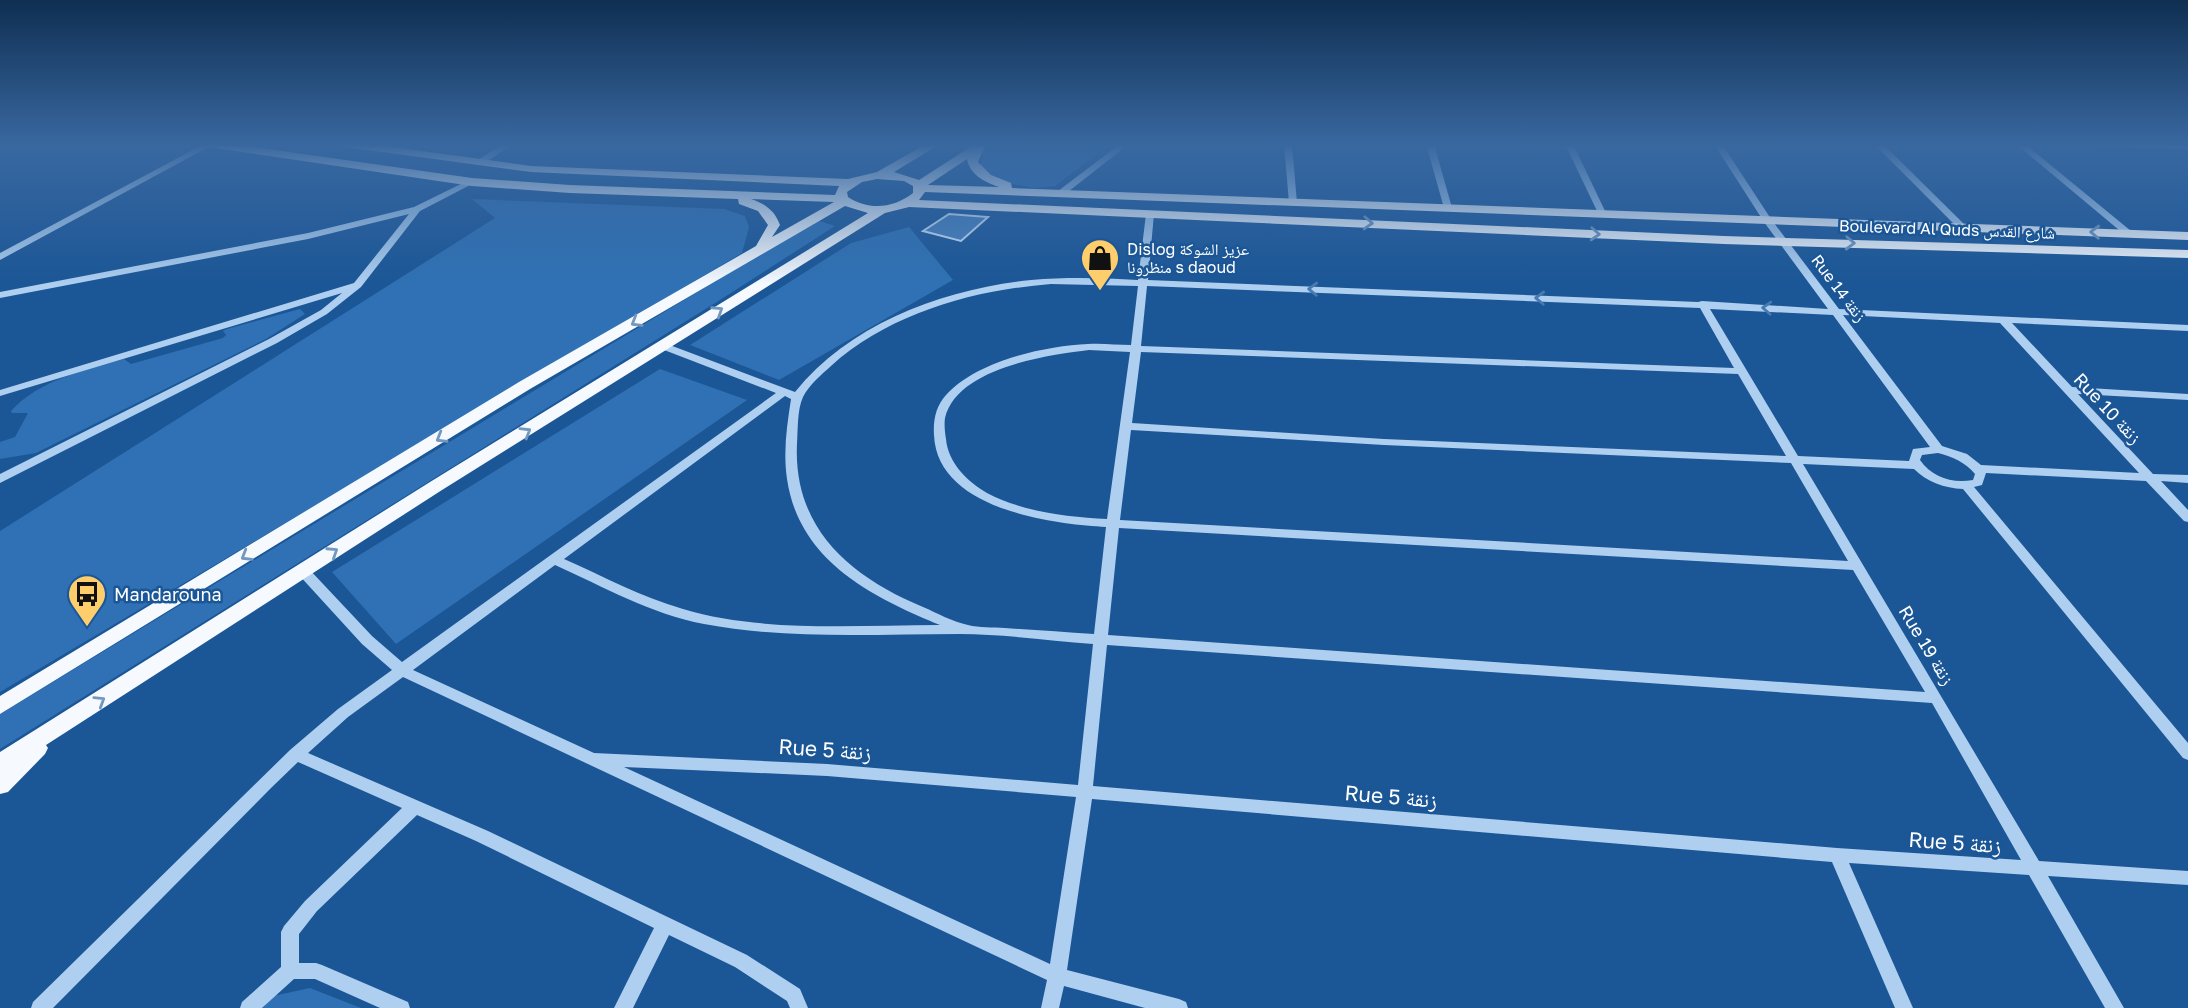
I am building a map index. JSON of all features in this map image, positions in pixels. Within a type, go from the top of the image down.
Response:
[{"type":"main road","points":[[604,191],[843,200],[860,208],[883,209]]},
{"type":"main road","points":[[841,191],[843,200]]},
{"type":"main road","points":[[908,203],[919,191]]},
{"type":"main road","name":"Boulevard Al Quds شارع القدس","points":[[1032,191],[2188,236]]},
{"type":"main road","points":[[702,194],[751,202],[771,215],[774,225],[771,234],[753,253]]},
{"type":"main road","points":[[0,706],[458,427],[843,200]]},
{"type":"main road","name":"Boulevard Al Quds شارع القدس","points":[[883,209],[908,203],[1782,241],[2188,254]]},
{"type":"main road","points":[[0,763],[883,209]]},
{"type":"main road","points":[[0,785],[59,726]]},
{"type":"street","points":[[0,257],[123,191]]},
{"type":"street","points":[[0,295],[307,236],[417,209],[454,191]]},
{"type":"street","points":[[1292,191],[1293,203]]},
{"type":"street","points":[[1443,191],[1448,208]]},
{"type":"street","points":[[1591,191],[1602,213]]},
{"type":"street","name":"Rue 14 زنقة","points":[[1748,191],[1782,241],[1938,449]]},
{"type":"street","points":[[1926,191],[1962,227]]},
{"type":"street","points":[[2077,191],[2128,233]]},
{"type":"street","points":[[0,478],[282,337],[324,312],[358,285],[417,209]]},
{"type":"street","points":[[1050,1008],[1085,790],[1113,523],[1127,426],[1150,214]]},
{"type":"street","points":[[40,1008],[295,754],[343,713],[790,395],[819,369],[868,335],[946,301],[980,291],[1040,282],[1142,283],[1702,304],[2188,328]]},
{"type":"street","points":[[0,393],[358,285]]},
{"type":"street","name":"Rue 19 زنقة","points":[[1702,304],[1936,698],[2115,1008]]},
{"type":"street","name":"Rue 10 زنقة","points":[[2004,321],[2188,518]]},
{"type":"street","points":[[663,346],[790,395]]},
{"type":"street","points":[[1742,371],[1089,347],[1024,357],[974,378],[954,394],[941,411],[938,435],[943,453],[954,471],[975,491],[995,502],[1071,521],[1856,566]]},
{"type":"street","points":[[2067,390],[2188,397]]},
{"type":"street","points":[[790,395],[791,479],[797,504],[813,531],[842,564],[869,586],[965,630]]},
{"type":"street","points":[[1127,426],[1797,462],[1916,465],[1937,480],[1966,485],[1978,482],[1981,474],[1966,458],[1938,449],[1917,452],[1914,460],[1916,465]]},
{"type":"street","points":[[1978,469],[2188,479]]},
{"type":"street","points":[[1966,485],[2188,754]]},
{"type":"street","points":[[555,560],[661,606],[701,619],[780,627],[965,630],[1936,698]]},
{"type":"street","points":[[303,571],[367,640],[403,671],[1057,976],[1179,1008]]},
{"type":"street","points":[[295,754],[415,806],[741,961],[794,995],[799,1008]]},
{"type":"street","name":"Rue 5 زنقة","points":[[589,759],[827,770],[1836,855],[2188,878]]},
{"type":"street","points":[[290,971],[290,932],[311,906],[415,806]]},
{"type":"street","points":[[1836,855],[1904,1008]]},
{"type":"street","points":[[623,1008],[665,925]]},
{"type":"street","points":[[249,1008],[290,971],[316,971],[401,1008]]},
{"type":"shaded area","points":[[472,199],[724,209],[745,216],[749,227],[742,253],[0,692],[0,531],[495,218]]},
{"type":"shaded area","points":[[820,221],[835,226],[0,749],[0,714],[813,222]]},
{"type":"shaded area","points":[[909,227],[953,280],[779,380],[690,345],[851,243]]},
{"type":"shaded area","points":[[300,309],[305,314],[266,339],[36,453],[0,459],[0,442],[15,437],[28,413],[11,411],[35,391],[63,377],[124,359],[131,364],[223,338],[226,335],[223,331],[227,329]]},
{"type":"shaded area","points":[[660,369],[747,400],[396,644],[332,572]]},
{"type":"shaded area","points":[[310,988],[361,1008],[263,1008],[273,996]]},
{"type":"building","points":[[949,214],[988,217],[961,241],[923,231]]},
{"type":"place","name":"Dislog عزيز الشوكة منظرونا s daoud","points":[[1100,292]]},
{"type":"place","name":"Mandarouna","points":[[87,628]]}]
